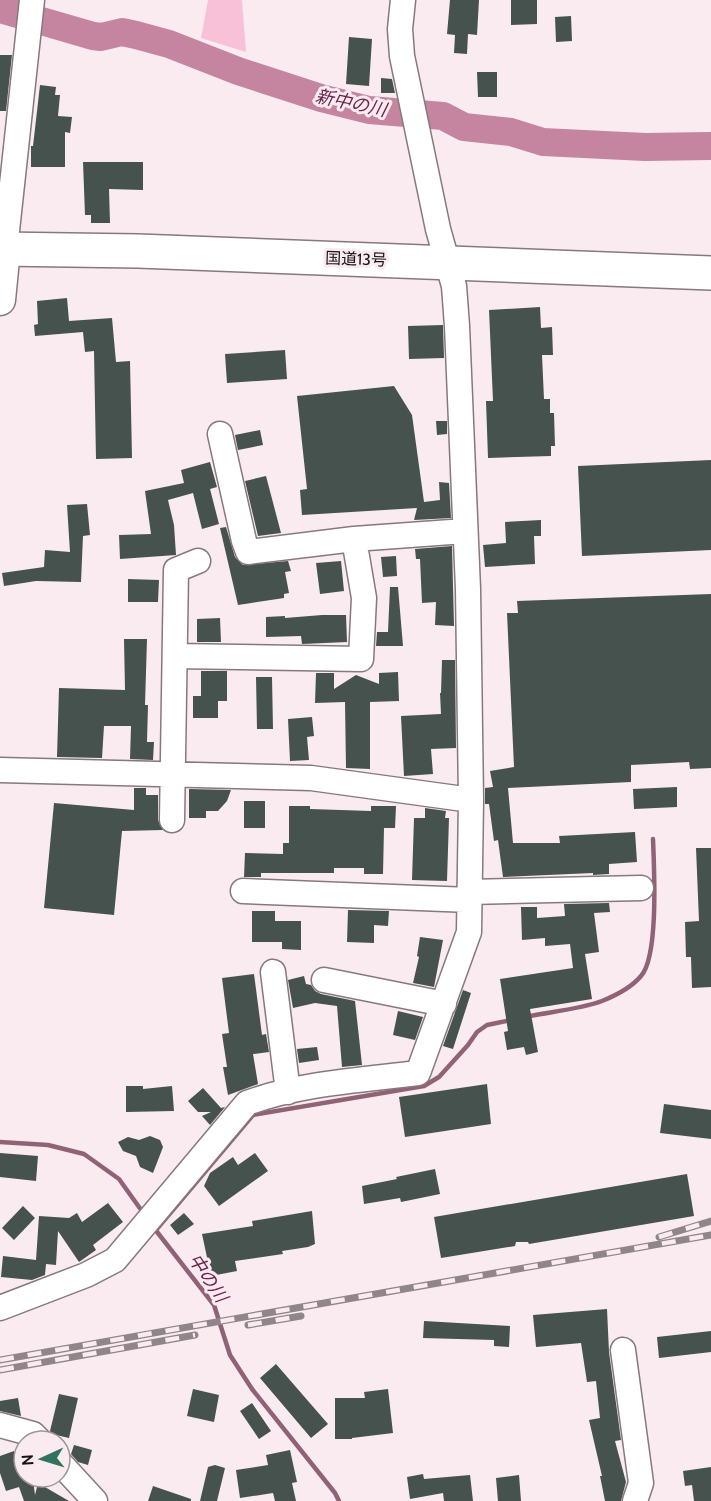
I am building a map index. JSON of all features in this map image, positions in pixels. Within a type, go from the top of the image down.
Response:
[{"type":"highway","name":"国道13号","points":[[3,249],[150,252],[711,273]]},
{"type":"main road","points":[[0,300],[3,249]]},
{"type":"street","points":[[3,249],[33,0]]},
{"type":"street","points":[[0,1308],[86,1275],[115,1260],[247,1104],[318,1086],[418,1073],[469,932],[471,800],[468,589],[457,326],[454,286],[438,229],[411,104],[401,42],[403,0]]},
{"type":"street","points":[[220,434],[248,552],[354,539],[465,531]]},
{"type":"street","points":[[175,656],[361,659],[364,598],[354,539]]},
{"type":"street","points":[[172,820],[176,570],[198,561]]},
{"type":"street","points":[[0,770],[311,778],[471,800]]},
{"type":"street","points":[[243,891],[470,896],[641,888]]},
{"type":"street","points":[[273,972],[288,1092]]},
{"type":"street","points":[[324,980],[444,1004]]},
{"type":"street","points":[[623,1350],[641,1483],[635,1501]]},
{"type":"street","points":[[0,1425],[15,1429]]},
{"type":"street","points":[[72,1476],[95,1501]]},
{"type":"shaded area","points":[[208,0],[242,0],[246,52],[201,38]]},
{"type":"building","points":[[450,0],[479,0],[477,35],[468,34],[467,54],[454,53],[455,35],[447,34]]},
{"type":"building","points":[[511,0],[537,0],[537,24],[511,25]]},
{"type":"building","points":[[571,16],[572,41],[556,42],[555,17]]},
{"type":"building","points":[[349,37],[372,39],[369,86],[346,84]]},
{"type":"building","points":[[0,55],[12,55],[6,111],[0,111]]},
{"type":"building","points":[[477,72],[497,72],[497,97],[478,97]]},
{"type":"building","points":[[381,78],[392,79],[395,93],[381,93]]},
{"type":"building","points":[[40,85],[56,87],[55,95],[60,95],[58,116],[72,117],[70,133],[65,132],[65,167],[31,167],[31,146],[33,146]]},
{"type":"building","points":[[83,162],[143,162],[143,190],[109,189],[110,223],[91,223],[91,215],[85,215]]},
{"type":"building","points":[[67,298],[69,321],[112,318],[116,362],[130,361],[132,458],[96,459],[94,351],[85,352],[83,332],[35,336],[34,325],[38,324],[37,301]]},
{"type":"building","points":[[540,307],[541,328],[552,327],[553,355],[542,355],[544,399],[550,399],[550,413],[554,413],[555,446],[551,446],[551,456],[488,458],[486,401],[493,401],[489,310]]},
{"type":"building","points":[[443,325],[444,358],[409,359],[408,326]]},
{"type":"building","points":[[285,350],[287,379],[227,383],[225,354]]},
{"type":"building","points":[[394,386],[412,415],[424,502],[440,500],[439,482],[449,483],[451,518],[414,520],[417,508],[302,515],[300,490],[307,489],[297,396]]},
{"type":"building","points":[[436,421],[447,421],[447,434],[437,435]]},
{"type":"building","points":[[260,430],[263,445],[238,450],[235,435]]},
{"type":"building","points":[[711,460],[711,550],[582,556],[578,466]]},
{"type":"building","points":[[210,462],[217,487],[210,489],[219,524],[202,529],[193,493],[168,500],[174,525],[176,555],[120,559],[119,535],[151,534],[145,491],[184,483],[181,470]]},
{"type":"building","points":[[266,476],[281,533],[258,536],[245,481]]},
{"type":"building","points":[[87,504],[90,535],[83,536],[81,582],[36,581],[4,586],[2,573],[44,567],[45,550],[70,552],[67,505]]},
{"type":"building","points":[[541,520],[541,536],[534,536],[535,564],[485,567],[483,545],[506,543],[505,522]]},
{"type":"building","points":[[226,527],[235,557],[243,565],[288,561],[291,571],[285,572],[289,593],[284,594],[284,598],[238,605],[220,528]]},
{"type":"building","points":[[452,546],[454,626],[435,625],[436,602],[422,603],[420,559],[416,559],[415,549]]},
{"type":"building","points":[[396,556],[397,576],[383,577],[381,557]]},
{"type":"building","points":[[341,561],[344,591],[320,594],[316,563]]},
{"type":"building","points":[[128,579],[159,580],[158,602],[128,602]]},
{"type":"building","points":[[390,587],[398,587],[403,646],[376,646],[377,632],[388,632]]},
{"type":"building","points":[[711,594],[711,768],[690,769],[689,762],[631,765],[631,782],[508,788],[513,843],[560,843],[559,836],[635,832],[637,862],[609,864],[609,874],[503,877],[498,840],[494,841],[489,804],[485,804],[485,788],[493,787],[490,771],[514,767],[507,613],[518,613],[517,601]]},
{"type":"building","points":[[346,615],[347,642],[302,644],[301,636],[266,637],[266,617]]},
{"type":"building","points":[[220,618],[221,642],[197,642],[197,619]]},
{"type":"building","points":[[124,639],[147,639],[145,705],[148,705],[147,742],[154,742],[153,760],[130,759],[131,726],[104,726],[102,758],[57,757],[59,688],[125,690]]},
{"type":"building","points":[[442,660],[455,660],[456,748],[431,749],[433,774],[404,776],[401,716],[441,714]]},
{"type":"building","points":[[201,671],[227,671],[227,701],[218,701],[218,718],[193,718],[193,696],[201,696]]},
{"type":"building","points":[[398,672],[399,701],[370,702],[370,769],[346,768],[345,702],[315,703],[316,673],[334,673],[334,689],[356,675],[379,684],[379,673]]},
{"type":"building","points":[[256,677],[272,677],[273,729],[257,729]]},
{"type":"building","points":[[312,717],[314,736],[307,737],[309,760],[290,761],[288,719]]},
{"type":"building","points":[[677,787],[677,807],[634,809],[633,789]]},
{"type":"building","points":[[134,788],[146,788],[146,795],[158,795],[158,820],[163,830],[122,831],[114,915],[44,908],[54,803],[134,810]]},
{"type":"building","points":[[189,789],[231,790],[227,801],[218,811],[206,811],[206,818],[189,818]]},
{"type":"building","points":[[244,801],[265,801],[265,828],[244,828]]},
{"type":"building","points":[[289,806],[371,811],[371,806],[396,806],[395,828],[384,828],[383,874],[364,874],[364,868],[334,868],[334,873],[261,873],[261,877],[244,877],[245,853],[283,854],[283,843],[289,843]]},
{"type":"building","points":[[425,808],[446,811],[445,818],[449,818],[447,881],[412,880],[414,818],[425,818]]},
{"type":"building","points":[[696,848],[711,848],[711,987],[692,988],[691,957],[686,957],[685,922],[699,921]]},
{"type":"building","points":[[609,903],[610,912],[594,913],[599,952],[585,954],[592,999],[530,1009],[538,1052],[526,1055],[524,1047],[507,1050],[504,1032],[508,1031],[500,979],[573,968],[570,944],[545,946],[545,938],[522,940],[521,907],[537,907],[537,918],[565,916],[564,904]]},
{"type":"building","points":[[348,910],[389,911],[388,926],[374,925],[374,943],[347,942]]},
{"type":"building","points":[[252,911],[275,911],[275,921],[301,921],[301,950],[282,949],[282,942],[252,942]]},
{"type":"building","points":[[420,937],[443,940],[434,987],[413,983],[419,957],[417,956]]},
{"type":"building","points":[[254,974],[262,1035],[266,1034],[269,1052],[253,1054],[258,1084],[228,1095],[223,1067],[227,1067],[222,1034],[229,1033],[222,978]]},
{"type":"building","points":[[304,976],[306,984],[311,985],[321,994],[355,1001],[362,1065],[342,1067],[337,1006],[315,1003],[293,1008],[288,980]]},
{"type":"building","points":[[463,990],[471,993],[453,1049],[443,1046]]},
{"type":"building","points":[[398,1011],[423,1017],[415,1040],[393,1035]]},
{"type":"building","points":[[317,1047],[319,1060],[299,1063],[297,1049]]},
{"type":"building","points":[[487,1084],[491,1124],[405,1137],[399,1097]]},
{"type":"building","points":[[126,1086],[143,1086],[143,1089],[172,1086],[174,1111],[126,1112]]},
{"type":"building","points":[[203,1088],[221,1108],[225,1107],[210,1125],[202,1116],[211,1112],[198,1112],[188,1101]]},
{"type":"building","points":[[664,1104],[711,1110],[711,1139],[660,1133]]},
{"type":"building","points":[[150,1136],[160,1140],[163,1147],[153,1173],[140,1167],[136,1156],[123,1151],[118,1142],[128,1137],[139,1140]]},
{"type":"building","points":[[0,1153],[38,1156],[36,1181],[0,1177]]},
{"type":"building","points":[[255,1153],[268,1171],[219,1206],[204,1186],[210,1173],[233,1157],[238,1165]]},
{"type":"building","points":[[435,1169],[440,1194],[401,1202],[400,1198],[364,1204],[362,1186]]},
{"type":"building","points":[[687,1174],[694,1216],[529,1244],[528,1242],[516,1242],[515,1246],[441,1258],[434,1217]]},
{"type":"building","points":[[108,1203],[123,1222],[93,1245],[96,1250],[79,1262],[58,1231],[56,1265],[46,1264],[45,1275],[32,1280],[1,1277],[3,1256],[36,1260],[39,1216],[69,1218],[77,1213],[82,1222]]},
{"type":"building","points":[[23,1206],[35,1218],[14,1240],[2,1228]]},
{"type":"building","points":[[312,1211],[315,1244],[282,1251],[283,1254],[235,1261],[237,1271],[211,1276],[202,1234],[253,1226],[252,1221]]},
{"type":"building","points":[[184,1213],[194,1224],[178,1235],[170,1225]]},
{"type":"building","points":[[607,1309],[609,1352],[621,1440],[615,1441],[626,1482],[621,1501],[605,1501],[600,1476],[602,1476],[589,1420],[600,1418],[596,1381],[587,1382],[581,1343],[536,1347],[533,1315]]},
{"type":"building","points":[[424,1321],[510,1326],[509,1347],[494,1346],[494,1340],[423,1338]]},
{"type":"building","points":[[711,1331],[711,1352],[659,1358],[657,1337]]},
{"type":"building","points":[[276,1364],[328,1424],[311,1438],[260,1378]]},
{"type":"building","points":[[193,1389],[219,1395],[214,1422],[187,1416]]},
{"type":"building","points":[[388,1389],[393,1433],[335,1439],[335,1398],[365,1398],[364,1392]]},
{"type":"building","points":[[59,1394],[78,1398],[71,1429],[50,1429]]},
{"type":"building","points":[[18,1398],[21,1416],[0,1411],[0,1401]]},
{"type":"building","points":[[252,1403],[271,1431],[259,1439],[240,1411]]},
{"type":"building","points":[[74,1445],[92,1450],[88,1465],[78,1462],[72,1455]]},
{"type":"building","points":[[290,1450],[297,1482],[292,1483],[296,1501],[275,1501],[273,1493],[240,1498],[236,1470],[268,1465],[266,1455]]},
{"type":"building","points":[[12,1452],[12,1489],[6,1491],[0,1473],[0,1456]]},
{"type":"building","points":[[215,1465],[225,1468],[217,1501],[200,1501],[208,1467]]},
{"type":"building","points":[[711,1467],[711,1501],[694,1501],[692,1485],[685,1486],[683,1471]]},
{"type":"building","points":[[423,1474],[424,1479],[470,1475],[473,1501],[444,1501],[443,1493],[410,1499],[407,1477]]},
{"type":"building","points":[[519,1475],[521,1501],[498,1501],[496,1478]]},
{"type":"building","points":[[153,1486],[191,1499],[191,1501],[148,1501]]},
{"type":"building","points":[[20,1489],[34,1489],[35,1495],[36,1489],[48,1489],[69,1501],[24,1501]]},
{"type":"waterway","name":"新中の川","points":[[0,9],[93,36],[101,37],[122,32],[169,44],[238,71],[321,98],[369,110],[443,116],[464,127],[511,132],[543,142],[645,147],[711,146]]},
{"type":"waterway","points":[[525,1017],[594,1004],[623,991],[641,976],[647,966],[653,931],[653,839]]},
{"type":"waterway","points":[[156,1230],[253,1115],[424,1086],[439,1077],[477,1032],[487,1025],[511,1020]]},
{"type":"waterway","name":"中の川","points":[[0,1142],[48,1145],[84,1154],[119,1179],[144,1214]]},
{"type":"waterway","name":"中の川","points":[[154,1228],[214,1305],[230,1355],[252,1389],[339,1501]]},
{"type":"railway","points":[[659,1237],[711,1221]]},
{"type":"railway","points":[[0,1360],[711,1235]]},
{"type":"railway","points":[[248,1325],[301,1316]]},
{"type":"railway","points":[[0,1370],[195,1335]]}]
